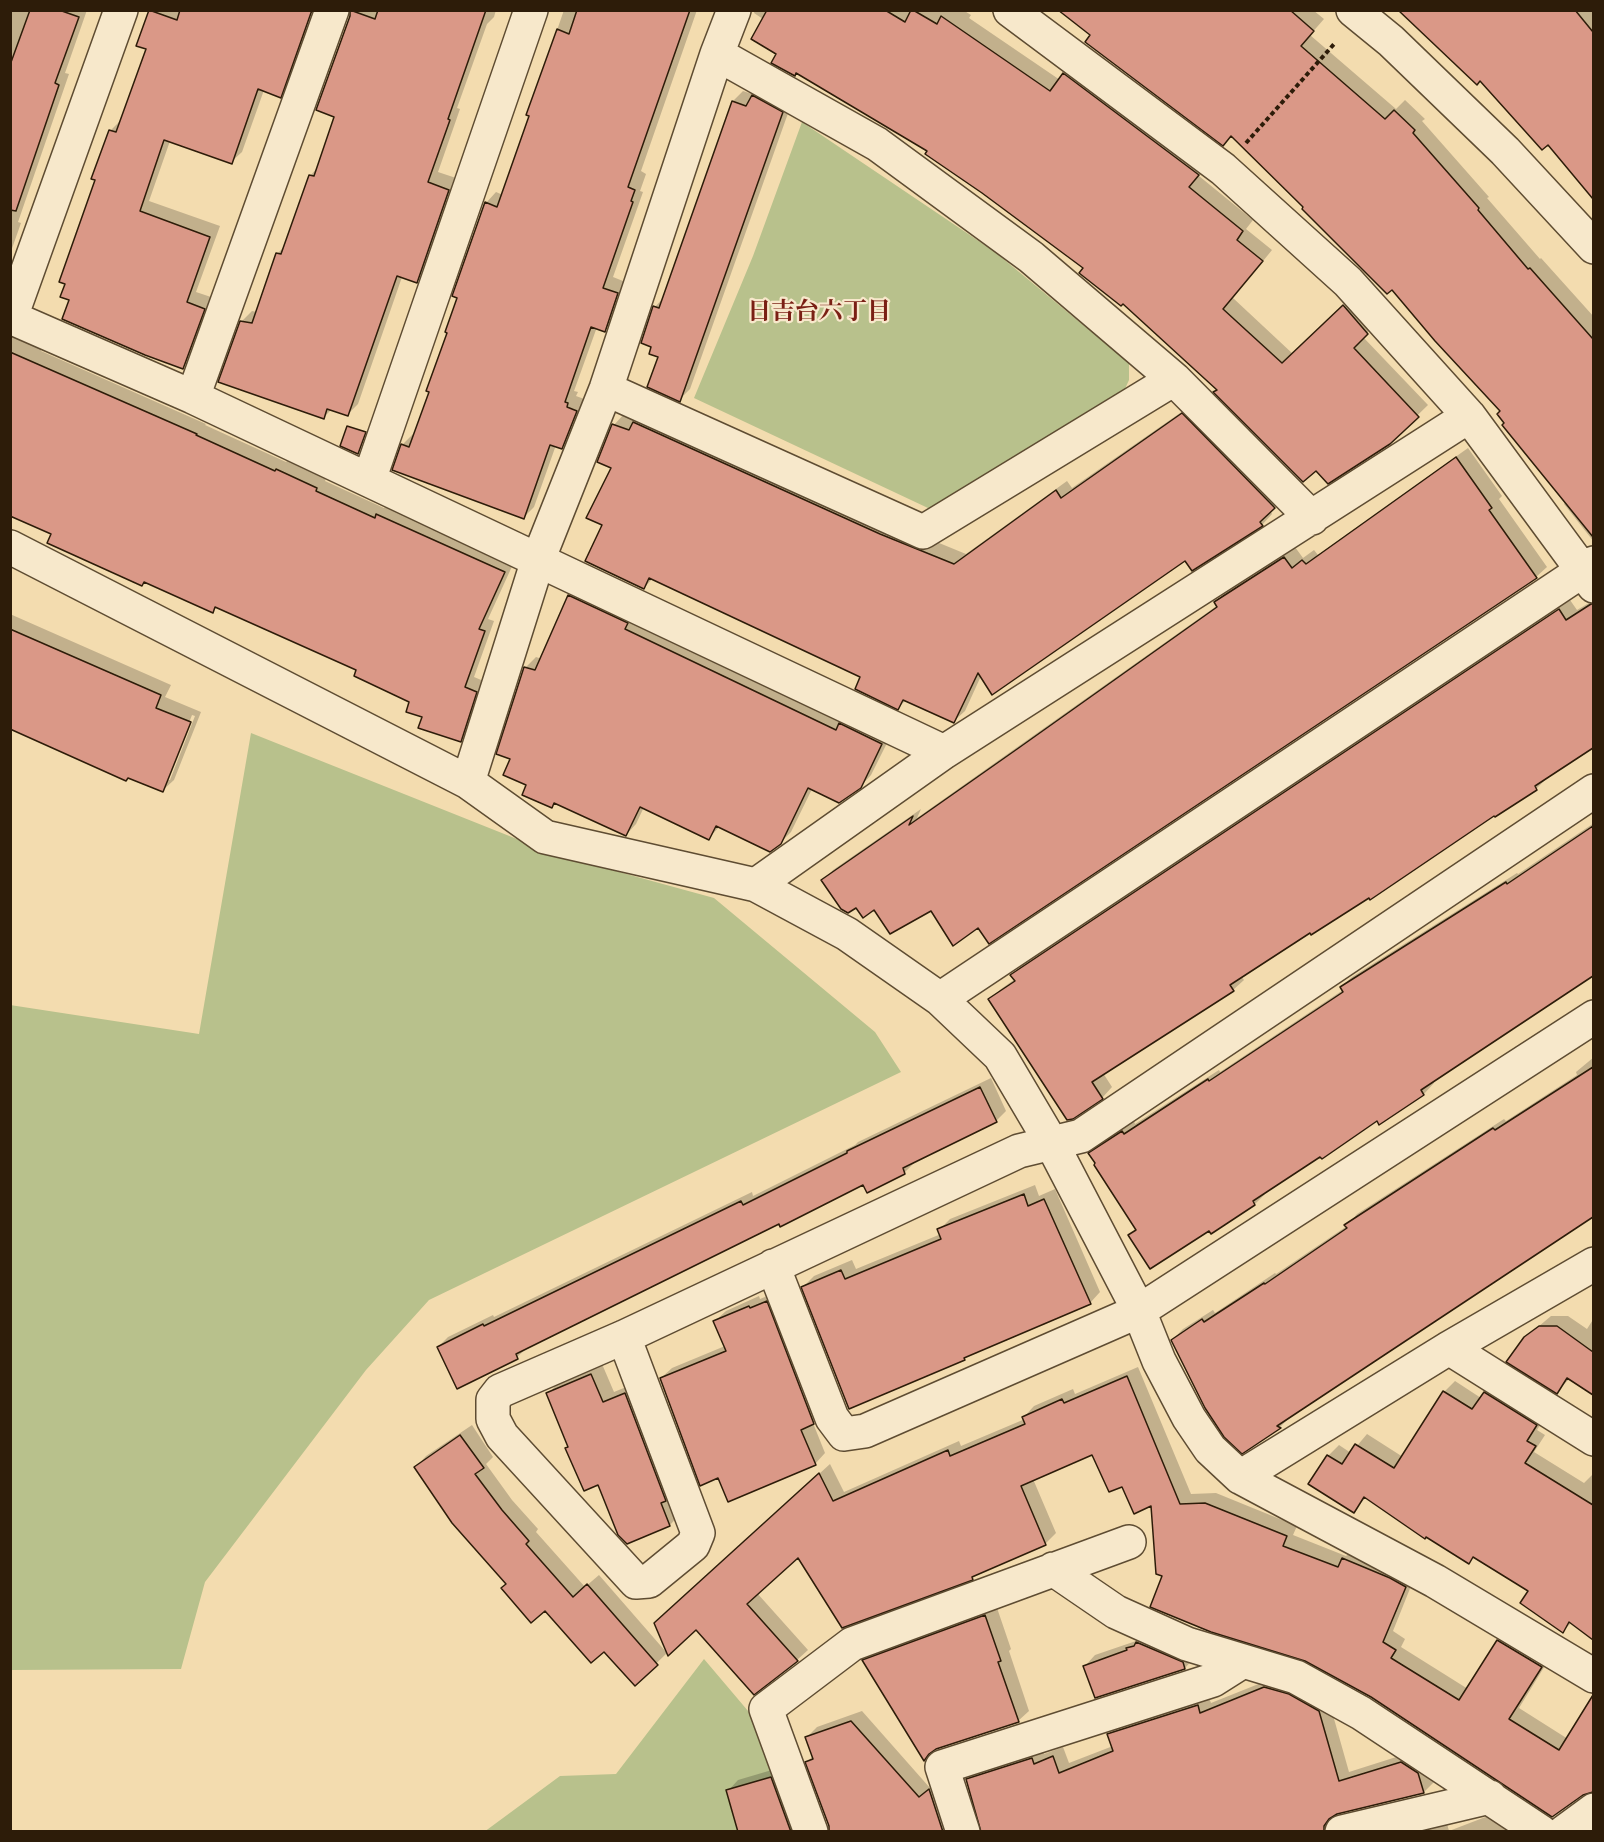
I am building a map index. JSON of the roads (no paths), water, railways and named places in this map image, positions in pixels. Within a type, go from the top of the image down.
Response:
[{"type":"street","points":[[121,10],[11,317],[193,397],[944,752]]},
{"type":"street","points":[[193,397],[332,10]]},
{"type":"street","points":[[369,480],[531,10]]},
{"type":"street","points":[[468,782],[538,560],[606,389],[717,54],[734,10]]},
{"type":"street","points":[[940,999],[1590,573],[1469,416],[1348,282],[1223,169],[1010,10]]},
{"type":"street","points":[[1359,12],[1505,151],[1593,248]]},
{"type":"street","points":[[717,54],[877,144],[1031,257],[1174,379],[1312,518]]},
{"type":"street","points":[[606,389],[923,532],[1174,379]]},
{"type":"street","points":[[756,885],[944,752],[1469,416]]},
{"type":"street","points":[[10,548],[468,782],[545,837],[756,885],[847,934],[940,999],[1000,1056],[1052,1144],[1139,1311],[1159,1361],[1189,1418],[1210,1449],[1240,1477],[1435,1581],[1593,1676]]},
{"type":"street","points":[[624,1337],[698,1533],[693,1545],[649,1581],[636,1582],[502,1436],[493,1419],[493,1401],[500,1390],[624,1337],[1019,1150],[1081,1136],[1593,791]]},
{"type":"street","points":[[773,1266],[832,1418],[844,1434],[865,1431],[1139,1311],[1593,1017]]},
{"type":"street","points":[[1240,1477],[1449,1348],[1593,1264]]},
{"type":"street","points":[[1449,1348],[1593,1439]]},
{"type":"street","points":[[811,1832],[766,1709],[852,1644],[1129,1542]]},
{"type":"street","points":[[1053,1569],[1116,1612],[1187,1644],[1296,1677],[1361,1713],[1541,1832]]},
{"type":"street","points":[[963,1832],[942,1767],[1213,1680],[1243,1661]]},
{"type":"street","points":[[1342,1832],[1490,1797]]},
{"type":"street","points":[[1564,1832],[1593,1810]]},
{"type":"district","name":"日吉台六丁目","points":[[819,314]]}]
